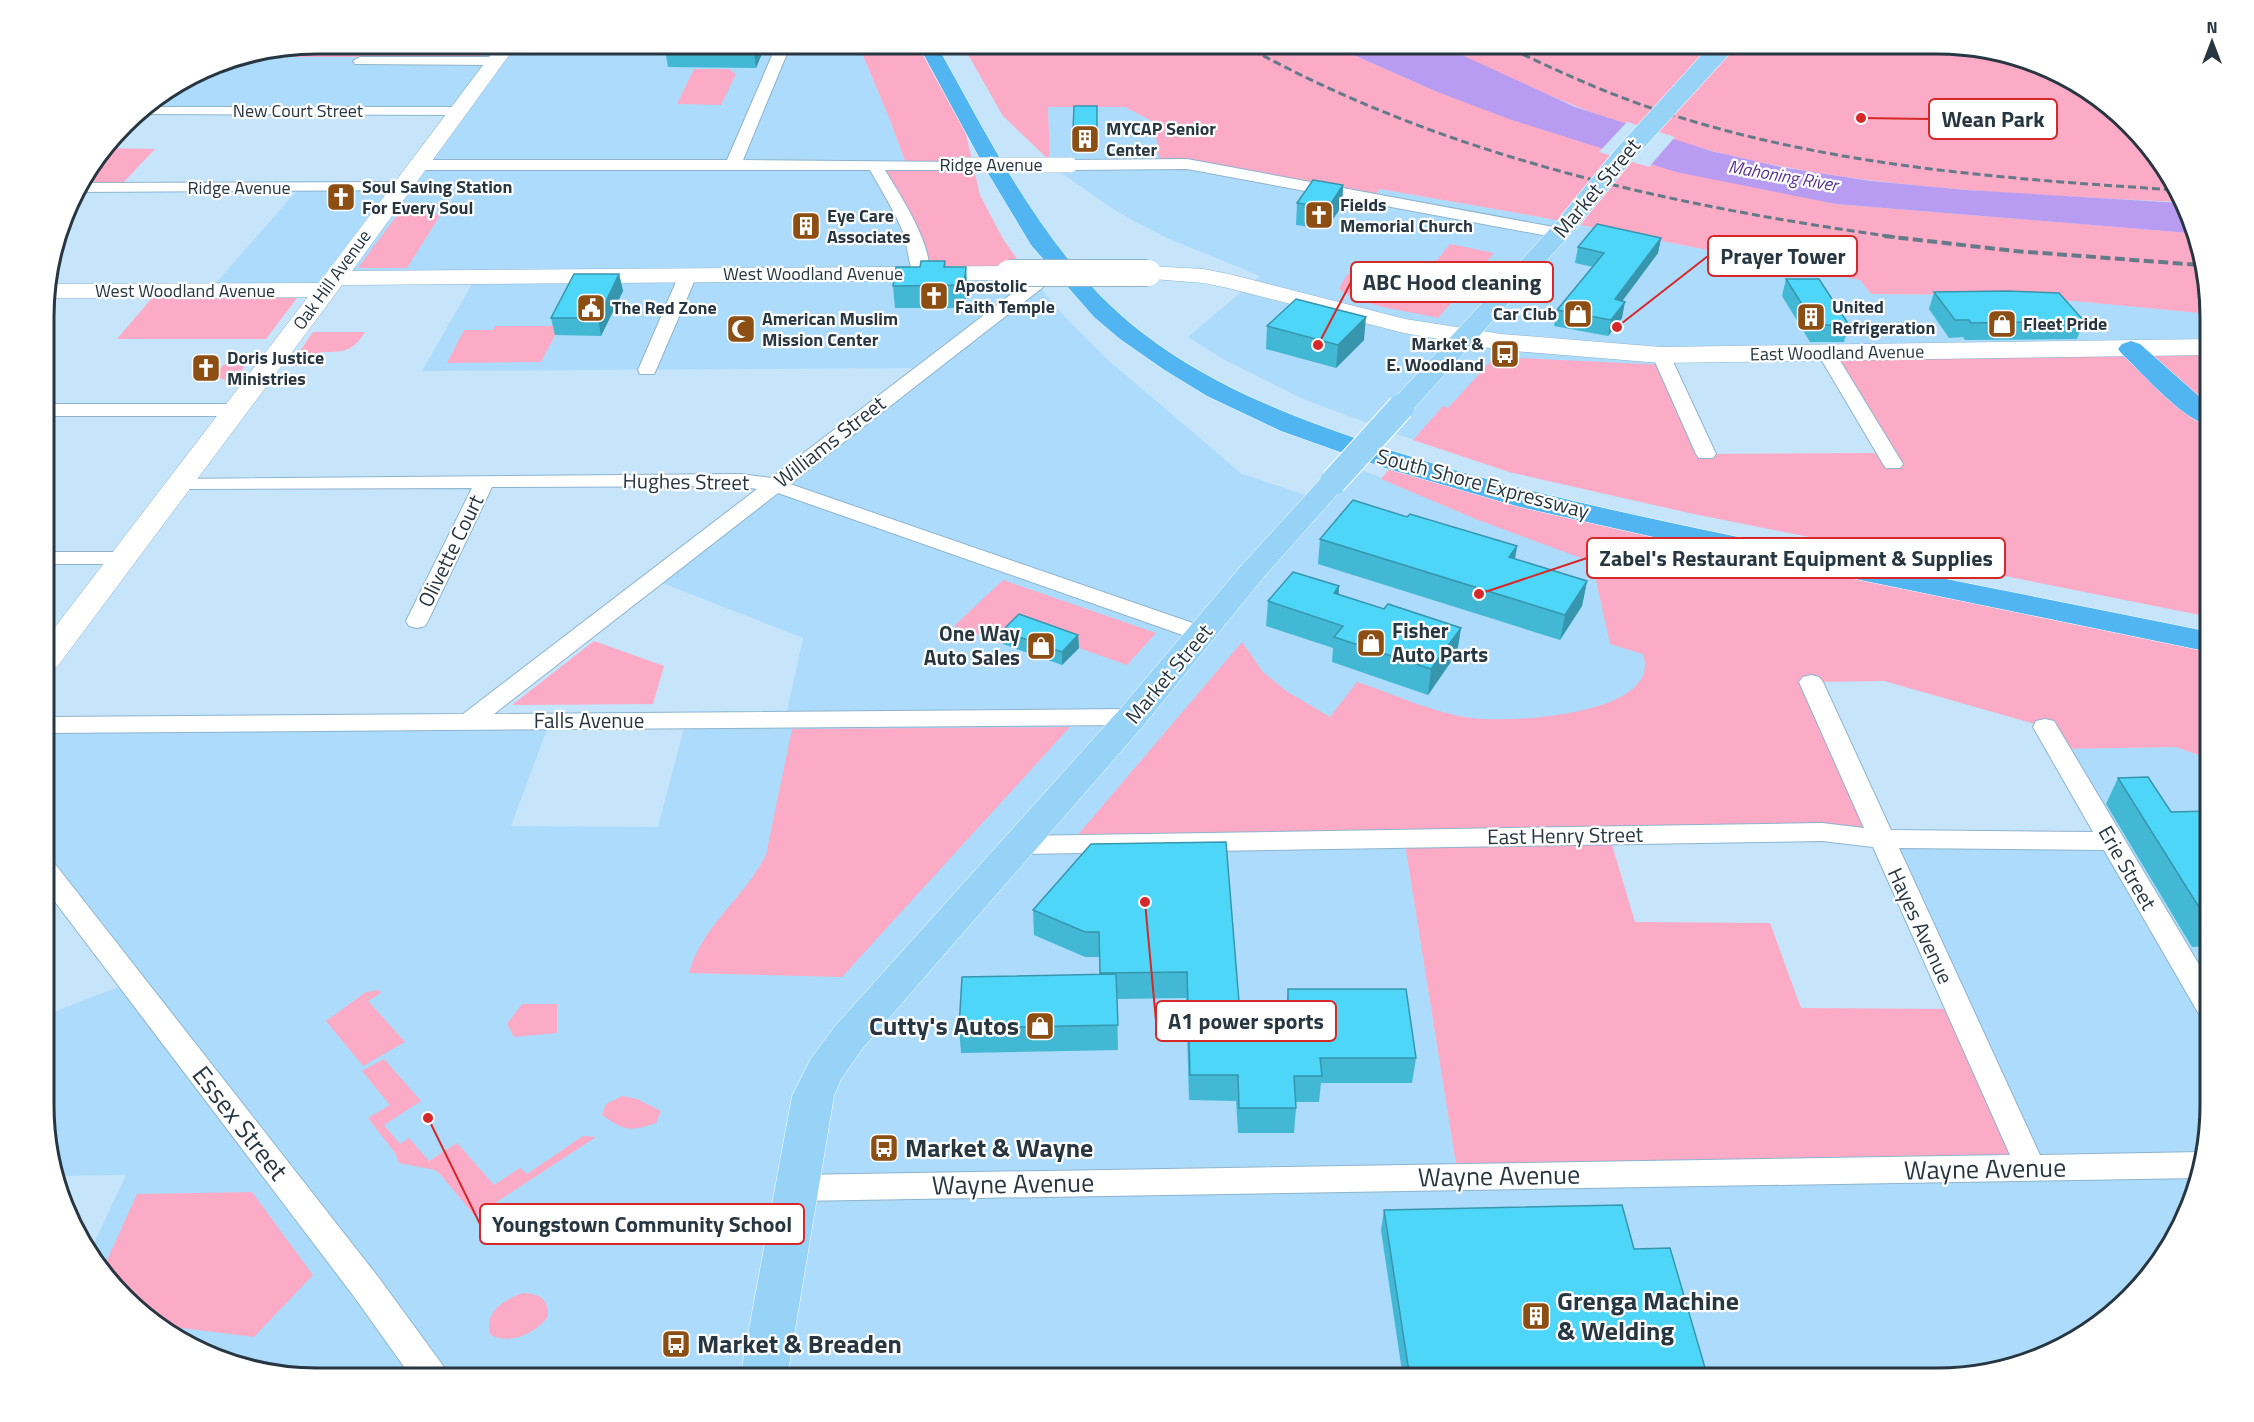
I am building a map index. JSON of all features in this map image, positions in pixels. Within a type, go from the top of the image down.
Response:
[{"type":"highway","name":"South Shore Expressway","points":[[933,54],[1043,245],[1103,312],[1129,334],[1172,364],[1216,390],[1291,425],[1423,471],[1520,498],[1676,533],[2200,640]]},
{"type":"highway","points":[[2131,349],[2200,412]]},
{"type":"main road","name":"Market Street","points":[[765,1368],[813,1096],[824,1071],[849,1037],[1132,717],[1252,572],[1563,228],[1623,156],[1716,54]]},
{"type":"street","name":"Oak Hill Avenue","points":[[54,650],[125,558],[500,54]]},
{"type":"street","points":[[733,165],[780,54]]},
{"type":"street","points":[[360,61],[495,61]]},
{"type":"street","name":"New Court Street","points":[[153,111],[458,111]]},
{"type":"street","name":"Ridge Avenue","points":[[418,165],[1187,164],[1563,228]]},
{"type":"street","points":[[875,165],[916,245],[920,273]]},
{"type":"street","name":"Ridge Avenue","points":[[88,188],[400,187]]},
{"type":"street","name":"Williams Street","points":[[468,722],[1050,273]]},
{"type":"street","name":"West Woodland Avenue","points":[[56,291],[687,275],[1148,273],[1203,276],[1291,296],[1404,326],[1465,336]]},
{"type":"street","points":[[647,370],[687,275]]},
{"type":"street","name":"East Woodland Avenue","points":[[1465,336],[1523,344],[1661,355],[2200,347]]},
{"type":"street","points":[[1827,354],[1893,464]]},
{"type":"street","points":[[1661,355],[1706,454]]},
{"type":"street","points":[[54,410],[235,410]]},
{"type":"street","name":"Hughes Street","points":[[180,483],[740,480],[774,485],[1202,633]]},
{"type":"street","name":"Olivette Court","points":[[417,621],[485,482]]},
{"type":"street","points":[[54,558],[125,558]]},
{"type":"street","name":"Hayes Avenue","points":[[1811,682],[1880,839],[2031,1168]]},
{"type":"street","name":"Falls Avenue","points":[[54,725],[1132,717]]},
{"type":"street","name":"Erie Street","points":[[2045,727],[2200,991]]},
{"type":"street","name":"East Henry Street","points":[[1019,845],[1822,832],[1880,839],[2111,841]]},
{"type":"street","name":"Essex Street","points":[[54,881],[367,1288],[425,1368]]},
{"type":"street","name":"Wayne Avenue","points":[[796,1188],[2193,1165]]},
{"type":"shaded area","points":[[317,54],[482,54],[480,57],[277,57]]},
{"type":"shaded area","points":[[482,54],[862,54],[906,165],[1027,272],[1065,317],[1108,360],[1242,474],[1317,499],[1349,465],[1628,575],[1711,655],[1404,838],[1458,1177],[2031,1168],[1880,839],[2111,841],[2058,749],[2176,747],[2200,755],[2200,1105],[2198,1140],[2191,1173],[2180,1206],[2165,1237],[2146,1265],[2123,1291],[2097,1314],[2053,1341],[2022,1354],[1988,1363],[1937,1368],[317,1368],[282,1366],[232,1354],[185,1333],[157,1314],[119,1278],[94,1244],[126,1175],[64,1176],[56,1140],[54,1012],[131,982],[54,881],[54,725],[550,721],[511,826],[658,827],[686,720],[785,720],[803,638],[652,579],[924,368],[422,371],[476,277],[334,278],[324,290],[209,291],[300,187],[401,187],[457,111],[153,111],[185,89],[216,74],[277,57],[480,57]]},
{"type":"shaded area","points":[[862,54],[933,54],[958,100],[980,195],[1003,239],[1022,266],[920,273],[920,261],[875,165],[906,164]]},
{"type":"shaded area","points":[[968,54],[1352,54],[1435,91],[1633,159],[1836,204],[2186,233],[2198,282],[2200,313],[2012,295],[1871,294],[1860,280],[1540,217],[1380,189],[1371,199],[1160,165],[1154,122],[1125,107],[1048,107],[1050,165],[1047,158],[1003,116]]},
{"type":"shaded area","points":[[1459,54],[1937,54],[1988,59],[2038,74],[2069,89],[2097,108],[2123,131],[2146,157],[2173,202],[1945,188],[1886,182],[1770,164],[1712,151],[1641,130],[1572,105]]},
{"type":"shaded area","points":[[694,69],[729,69],[736,74],[721,105],[677,104]]},
{"type":"shaded area","points":[[1048,107],[1125,107],[1154,122],[1371,199],[1380,189],[1540,217],[1860,280],[1871,294],[2012,295],[2200,313],[2200,347],[1661,355],[1682,403],[1419,442],[1303,399],[1223,359],[1188,337],[1260,276],[1167,238],[1134,221],[1050,165]]},
{"type":"shaded area","points":[[115,148],[155,149],[118,188],[88,188]]},
{"type":"shaded area","points":[[398,214],[441,214],[407,268],[358,268]]},
{"type":"shaded area","points":[[1450,244],[1494,253],[1438,318],[1373,304],[1339,289],[1347,276],[1357,269],[1425,275]]},
{"type":"shaded area","points":[[152,298],[297,298],[266,339],[117,339]]},
{"type":"shaded area","points":[[495,326],[560,326],[541,362],[447,363],[464,330],[493,330]]},
{"type":"shaded area","points":[[313,332],[365,332],[356,344],[347,350],[321,352],[312,366],[290,366]]},
{"type":"shaded area","points":[[2200,347],[2200,615],[1689,513],[1509,472],[1413,440],[1443,406],[1448,408],[1495,357],[1665,365],[1706,454],[1885,453],[1827,354]]},
{"type":"shaded area","points":[[251,358],[232,383],[217,377],[223,365]]},
{"type":"shaded area","points":[[1395,462],[1423,471],[2200,640],[2200,755],[2176,747],[2058,749],[2045,727],[1884,681],[1812,682],[1880,839],[1609,835],[1635,922],[1770,923],[1801,1008],[1958,1009],[2031,1168],[1458,1177],[1404,838],[1070,844],[1242,642],[1263,672],[1286,691],[1330,717],[1357,682],[1457,716],[1516,719],[1579,711],[1608,703],[1630,691],[1643,675],[1643,654],[1610,644],[1592,562],[1478,520],[1381,479]]},
{"type":"shaded area","points":[[1003,580],[1156,633],[1127,665],[1020,627],[1003,644],[954,626]]},
{"type":"shaded area","points":[[594,641],[664,666],[653,704],[512,705]]},
{"type":"shaded area","points":[[1070,727],[842,977],[689,973],[704,940],[747,885],[766,855],[792,729]]},
{"type":"shaded area","points":[[379,990],[381,993],[368,1001],[405,1042],[363,1066],[326,1021],[366,992]]},
{"type":"shaded area","points":[[522,1004],[557,1004],[557,1033],[514,1037],[507,1024]]},
{"type":"shaded area","points":[[384,1059],[421,1101],[384,1125],[400,1144],[409,1138],[429,1161],[457,1143],[494,1185],[520,1168],[527,1174],[583,1136],[596,1137],[475,1216],[435,1170],[399,1163],[395,1153],[368,1118],[390,1105],[362,1071]]},
{"type":"shaded area","points":[[622,1096],[637,1099],[661,1111],[656,1123],[633,1129],[622,1127],[602,1115],[606,1104]]},
{"type":"shaded area","points":[[252,1192],[313,1275],[254,1337],[176,1327],[131,1291],[106,1262],[137,1194]]},
{"type":"shaded area","points":[[523,1293],[539,1296],[545,1302],[547,1318],[535,1329],[521,1336],[506,1339],[491,1335],[489,1327],[492,1314],[503,1303]]},
{"type":"water","name":"Mahoning River","points":[[1352,54],[1460,54],[1575,107],[1711,151],[1786,168],[1871,181],[1966,190],[2174,203],[2186,233],[1836,204],[1676,172],[1509,119],[1435,91]]},
{"type":"pier","points":[[1627,122],[1675,137],[1649,167],[1599,152]]},
{"type":"building","points":[[1074,106],[1097,106],[1097,131],[1073,131]]},
{"type":"building","points":[[1313,180],[1343,185],[1328,208],[1297,203]]},
{"type":"building","points":[[1597,224],[1661,238],[1615,299],[1625,302],[1611,320],[1557,310],[1604,253],[1578,247]]},
{"type":"building","points":[[921,261],[945,261],[944,267],[966,267],[964,285],[893,286],[896,267],[920,267]]},
{"type":"building","points":[[574,274],[619,274],[598,318],[551,318]]},
{"type":"building","points":[[1786,279],[1819,279],[1849,325],[1815,325]]},
{"type":"building","points":[[1934,292],[2059,293],[2084,321],[1971,323],[1969,320],[1955,320]]},
{"type":"building","points":[[1296,299],[1366,317],[1338,345],[1267,326]]},
{"type":"building","points":[[1353,500],[1407,517],[1410,514],[1517,546],[1509,557],[1587,581],[1565,615],[1320,539]]},
{"type":"building","points":[[1293,572],[1339,586],[1334,593],[1384,609],[1388,604],[1461,628],[1431,669],[1334,637],[1343,626],[1268,601]]},
{"type":"building","points":[[1019,614],[1078,635],[1062,652],[1002,631]]},
{"type":"building","points":[[2148,777],[2171,812],[2200,811],[2200,909],[2118,778]]},
{"type":"building","points":[[1226,842],[1239,1002],[1288,1002],[1288,989],[1406,989],[1416,1058],[1320,1058],[1322,1076],[1294,1076],[1296,1108],[1239,1108],[1238,1075],[1190,1075],[1187,972],[1100,973],[1099,932],[1085,932],[1033,910],[1091,844]]},
{"type":"building","points":[[1116,974],[1118,1025],[959,1028],[962,977]]},
{"type":"building","name":"Grenga Machine & Welding","points":[[1622,1205],[1634,1249],[1670,1248],[1705,1368],[1408,1368],[1384,1210]]},
{"type":"railway","points":[[1261,54],[1318,83],[1396,117],[1477,146],[1559,171],[1726,210],[1895,237]]},
{"type":"railway","points":[[1523,54],[1579,80],[1660,111],[1723,130],[1786,145],[1851,157],[1981,175],[2167,189]]},
{"type":"railway","points":[[1884,236],[2015,251],[2195,265]]},
{"type":"place","name":"Wean Park","points":[[1861,118]]},
{"type":"place","name":"MYCAP Senior Center","points":[[1085,139]]},
{"type":"place","name":"Soul Saving Station For Every Soul","points":[[341,197]]},
{"type":"place","name":"Fields Memorial Church","points":[[1319,215]]},
{"type":"place","name":"Eye Care Associates","points":[[806,226]]},
{"type":"place","name":"Apostolic Faith Temple","points":[[934,296]]},
{"type":"place","name":"The Red Zone","points":[[591,308]]},
{"type":"place","name":"Car Club","points":[[1578,314]]},
{"type":"place","name":"United Refrigeration","points":[[1811,317]]},
{"type":"place","name":"Fleet Pride","points":[[2002,324]]},
{"type":"place","name":"Prayer Tower","points":[[1617,327]]},
{"type":"place","name":"American Muslim Mission Center","points":[[741,329]]},
{"type":"place","name":"ABC Hood cleaning","points":[[1318,345]]},
{"type":"place","name":"Market & E. Woodland","points":[[1505,354]]},
{"type":"place","name":"Doris Justice Ministries","points":[[206,368]]},
{"type":"place","name":"Zabel's Restaurant Equipment & Supplies","points":[[1479,594]]},
{"type":"place","name":"Fisher Auto Parts","points":[[1371,643]]},
{"type":"place","name":"One Way Auto Sales","points":[[1041,646]]},
{"type":"place","name":"A1 power sports","points":[[1145,902]]},
{"type":"place","name":"Cutty's Autos","points":[[1040,1026]]},
{"type":"place","name":"Youngstown Community School","points":[[428,1118]]},
{"type":"place","name":"Market & Wayne","points":[[884,1148]]},
{"type":"place","name":"Grenga Machine & Welding","points":[[1536,1316]]},
{"type":"place","name":"Market & Breaden","points":[[676,1344]]}]
